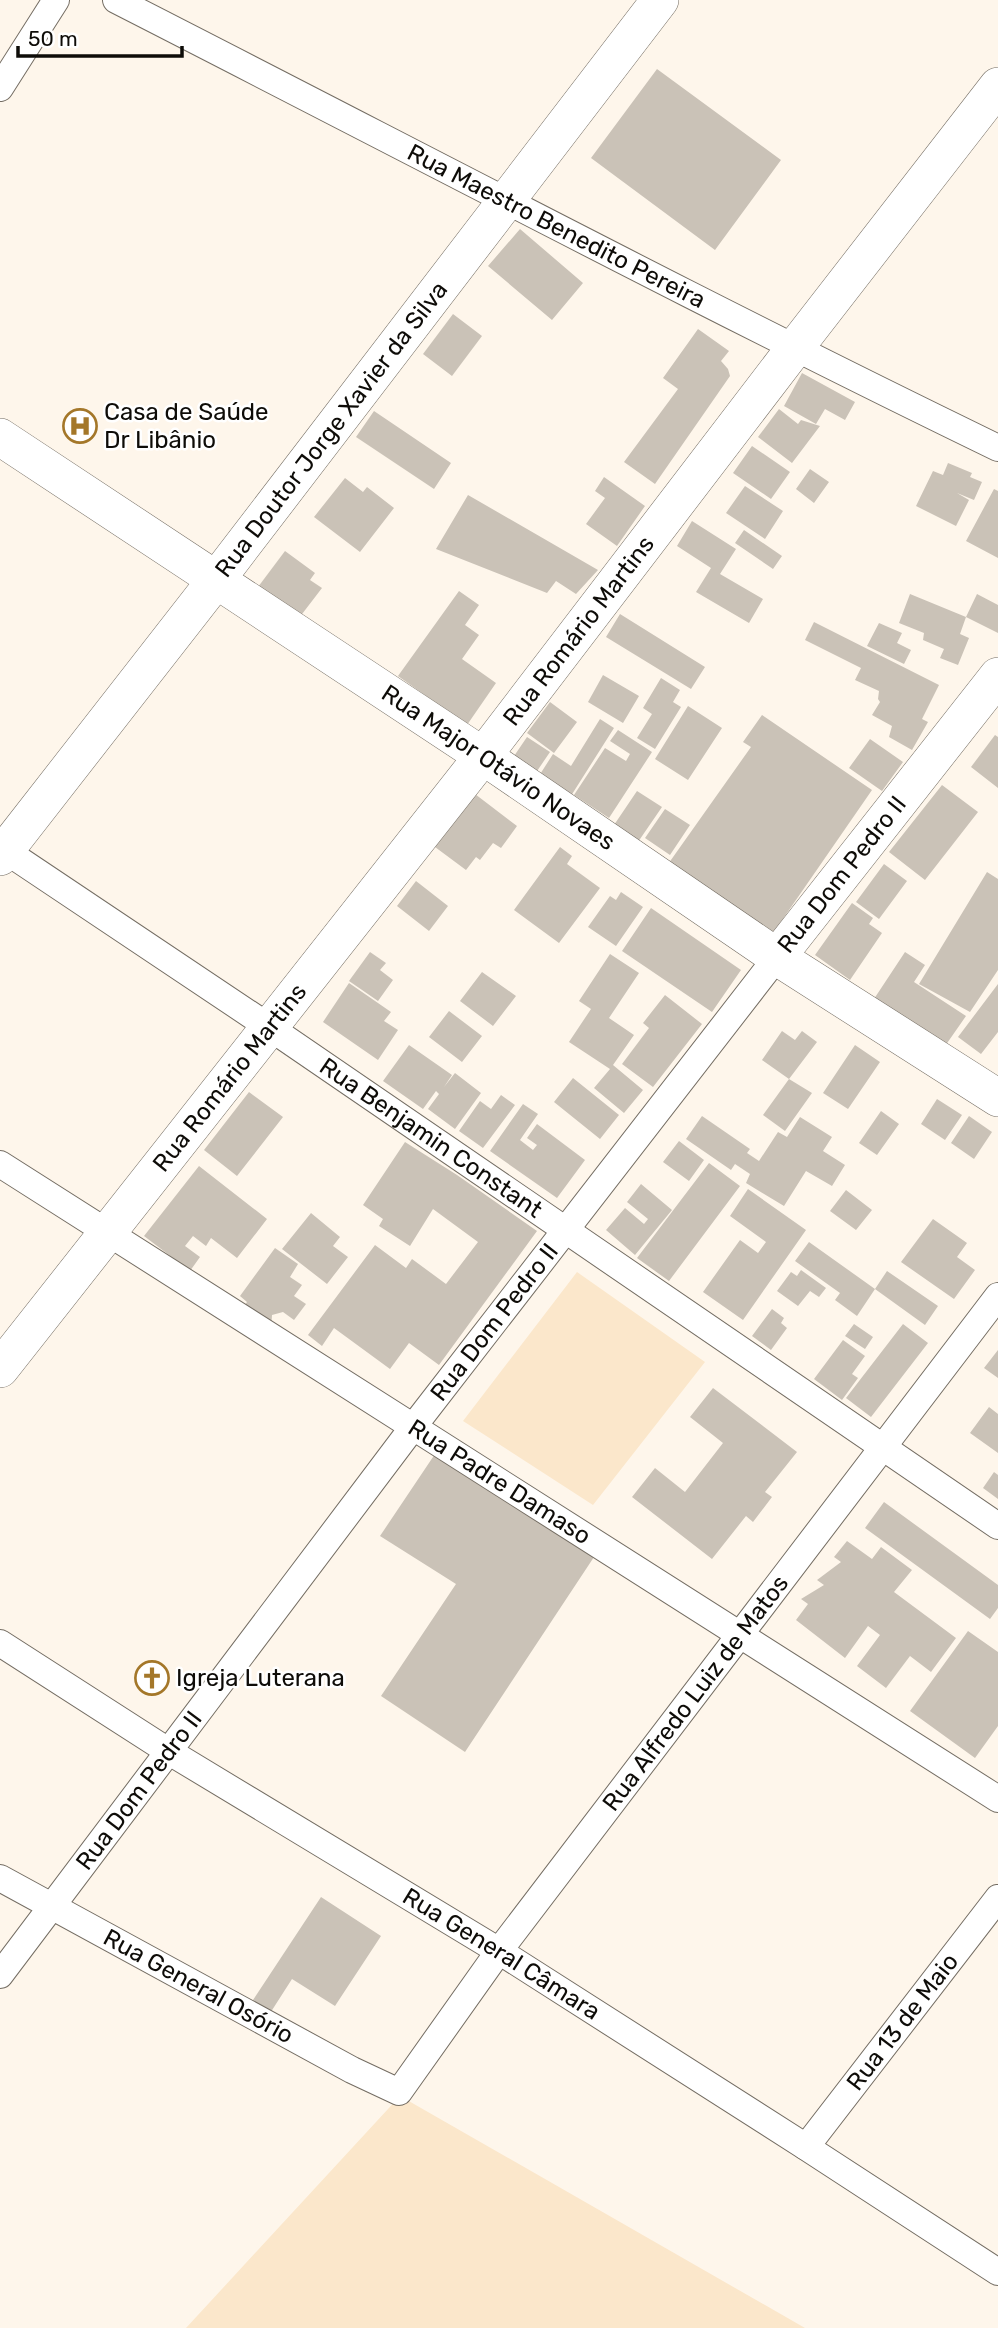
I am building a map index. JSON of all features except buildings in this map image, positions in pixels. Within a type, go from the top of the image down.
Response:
[{"type":"street","points":[[0,88],[56,0]]},
{"type":"street","name":"Rua Maestro Benedito Pereira","points":[[116,0],[794,349],[998,449]]},
{"type":"street","name":"Rua Doutor Jorge Xavier da Silva","points":[[2,851],[216,580],[660,0]]},
{"type":"street","name":"Rua Romário Martins","points":[[0,1370],[483,756],[998,86]]},
{"type":"street","name":"Rua Major Otávio Novaes","points":[[0,437],[483,756],[778,957],[998,1098]]},
{"type":"street","name":"Rua Dom Pedro II","points":[[0,1975],[413,1427],[998,676]]},
{"type":"street","name":"Rua Benjamin Constant","points":[[2,851],[270,1027],[998,1526]]},
{"type":"street","name":"Rua Padre Damaso","points":[[0,1164],[998,1799]]},
{"type":"street","name":"Rua Alfredo Luiz de Matos","points":[[399,2092],[499,1951],[998,1296]]},
{"type":"street","name":"Rua General Câmara","points":[[0,1643],[168,1751],[499,1951],[998,2272]]},
{"type":"street","name":"Rua General Osório","points":[[0,1878],[352,2070],[399,2092]]},
{"type":"street","name":"Rua 13 de Maio","points":[[806,2147],[998,1898]]},
{"type":"shaded area","points":[[577,1272],[705,1362],[593,1505],[463,1421]]},
{"type":"shaded area","points":[[400,2096],[805,2328],[186,2328]]},
{"type":"place","name":"Casa de Saúde Dr Libânio","points":[[80,426]]},
{"type":"place","name":"Igreja Luterana","points":[[152,1678]]}]
